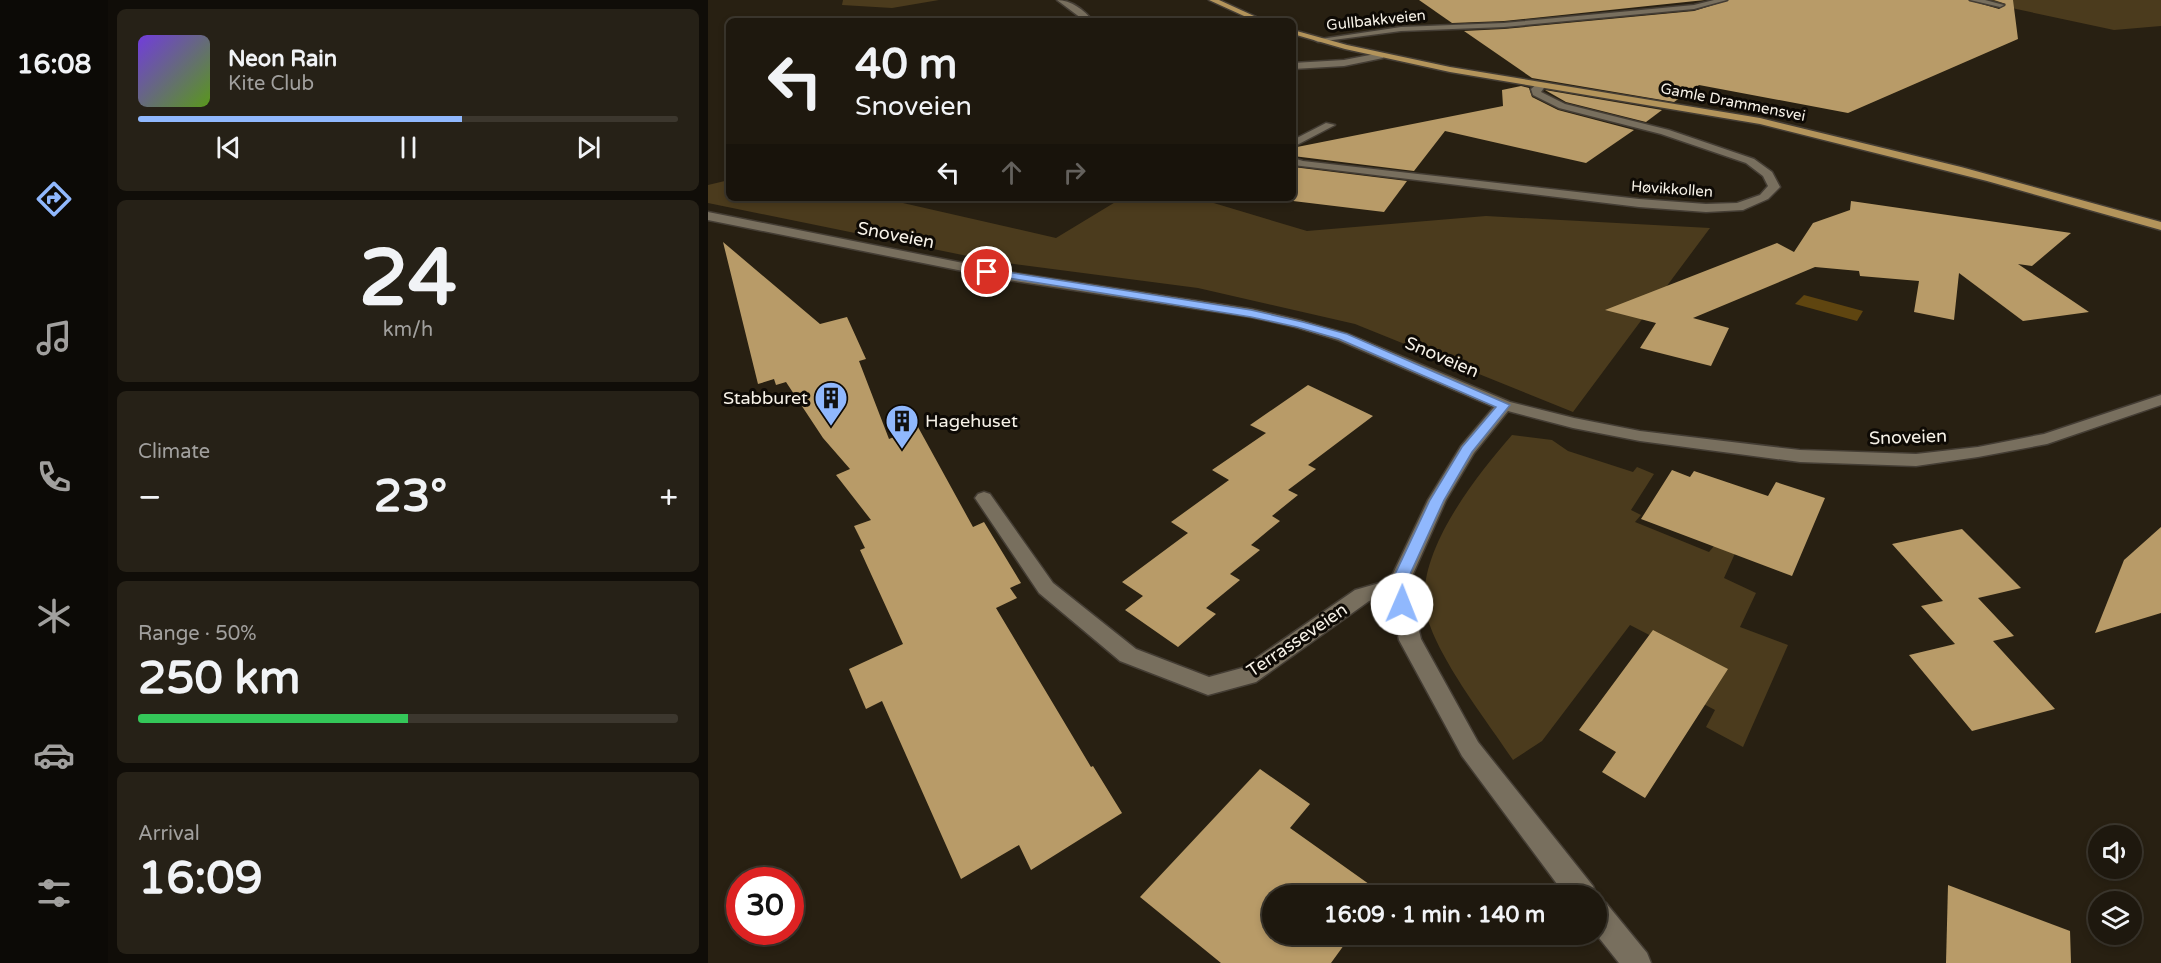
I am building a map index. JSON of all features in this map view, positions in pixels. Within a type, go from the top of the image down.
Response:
[{"type":"main road","points":[[1213,0],[1254,18]]},
{"type":"main road","name":"Gamle Drammensvei","points":[[1296,33],[1380,56],[1541,85],[1709,111],[1796,129],[2035,190],[2161,226]]},
{"type":"street","points":[[1061,0],[1086,18]]},
{"type":"street","name":"Gullbakkveien","points":[[1318,40],[1390,30],[1514,24],[1694,7],[1722,0]]},
{"type":"street","points":[[1974,0],[2000,5]]},
{"type":"street","points":[[1296,66],[1344,63],[1380,56]]},
{"type":"street","name":"Høvikkollen","points":[[1296,162],[1639,203],[1706,208],[1738,207],[1764,197],[1774,187],[1768,174],[1750,161],[1665,132],[1562,106],[1536,93],[1536,89],[1541,85]]},
{"type":"street","points":[[1296,142],[1330,125]]},
{"type":"street","name":"Snoveien","points":[[708,216],[996,274],[1251,314],[1299,324],[1343,337],[1504,405],[1573,423],[1640,436],[1800,456],[1916,460],[1978,452],[2047,439],[2161,400]]},
{"type":"street","points":[[1504,405],[1467,450],[1437,500],[1398,585],[1410,640],[1470,749],[1574,885]]},
{"type":"street","name":"Terrasseveien","points":[[984,498],[1046,588],[1128,655],[1208,686],[1248,676],[1362,595],[1398,585]]},
{"type":"street","points":[[1607,926],[1637,963]]},
{"type":"shaded area","points":[[843,0],[939,0],[892,8],[842,5]]},
{"type":"shaded area","points":[[1974,0],[2161,0],[2161,26],[2114,30]]},
{"type":"shaded area","points":[[726,181],[726,201],[894,201],[1056,238],[1117,201],[1207,201],[1307,231],[1486,216],[1710,228],[1573,412],[1355,324],[1198,288],[992,261],[708,203],[708,185]]},
{"type":"shaded area","points":[[1804,295],[1863,311],[1857,321],[1795,304]]},
{"type":"shaded area","points":[[1512,435],[1552,440],[1568,451],[1633,472],[1637,467],[1654,474],[1631,510],[1641,515],[1635,522],[1709,552],[1719,540],[1737,549],[1724,578],[1756,593],[1740,627],[1788,645],[1743,747],[1706,727],[1715,710],[1696,700],[1715,669],[1630,625],[1542,741],[1513,760],[1448,664],[1429,623],[1425,606],[1425,584],[1440,537],[1467,492]]},
{"type":"building","points":[[1419,0],[1705,0],[1504,21],[1452,23]]},
{"type":"building","points":[[1729,0],[1968,0],[1999,9],[2006,4],[1994,0],[2013,0],[2018,39],[1848,113],[1699,85],[1674,102],[1532,78],[1464,31],[1694,11]]},
{"type":"building","points":[[1521,86],[1529,88],[1532,97],[1558,110],[1634,130],[1586,163],[1445,131],[1414,171],[1296,156],[1297,147],[1503,106],[1502,90]]},
{"type":"building","points":[[1545,90],[1662,110],[1646,122],[1566,102]]},
{"type":"building","points":[[1296,167],[1407,181],[1384,212],[1293,201],[1296,201]]},
{"type":"building","points":[[1851,201],[2071,233],[2032,266],[2018,264],[2089,312],[2023,321],[1959,273],[1954,320],[1914,312],[1919,281],[1860,276],[1859,271],[1815,267],[1693,318],[1729,328],[1711,366],[1640,348],[1656,323],[1605,310],[1777,243],[1794,252],[1813,223],[1850,210]]},
{"type":"building","points":[[723,242],[820,324],[847,317],[866,359],[859,361],[889,439],[918,427],[973,527],[984,522],[1021,583],[1010,588],[1017,598],[996,608],[1091,767],[1093,766],[1122,813],[1031,870],[1019,845],[961,879],[882,701],[866,709],[849,669],[903,644],[860,550],[865,548],[854,526],[871,520],[836,475],[850,469],[823,438],[786,382],[776,385],[774,379],[758,384]]},
{"type":"building","points":[[1308,385],[1373,416],[1308,465],[1316,469],[1288,490],[1298,495],[1272,516],[1280,521],[1251,545],[1260,550],[1230,574],[1240,580],[1206,608],[1216,614],[1178,647],[1125,610],[1143,596],[1122,582],[1188,533],[1171,522],[1229,480],[1212,470],[1266,433],[1250,425]]},
{"type":"building","points":[[1672,470],[1690,477],[1694,471],[1768,496],[1776,482],[1825,498],[1792,576],[1641,519]]},
{"type":"building","points":[[2161,527],[2161,613],[2095,633],[2124,560]]},
{"type":"building","points":[[1962,529],[2021,588],[1978,598],[2014,636],[1993,641],[2055,709],[1972,731],[1909,655],[1955,644],[1921,606],[1943,601],[1892,544]]},
{"type":"building","points":[[1653,630],[1728,669],[1645,798],[1602,772],[1616,752],[1579,730]]},
{"type":"building","points":[[1260,769],[1310,804],[1290,828],[1370,885],[1262,885],[1262,945],[1344,945],[1331,963],[1221,963],[1140,897]]},
{"type":"building","points":[[1948,885],[2070,931],[2071,963],[1946,963]]},
{"type":"place","name":"Stabburet","points":[[831,427]]},
{"type":"place","name":"Hagehuset","points":[[902,450]]},
{"type":"route","points":[[987,272],[1251,314],[1299,324],[1343,337],[1504,405],[1467,450],[1437,500],[1398,585],[1402,604]]}]
